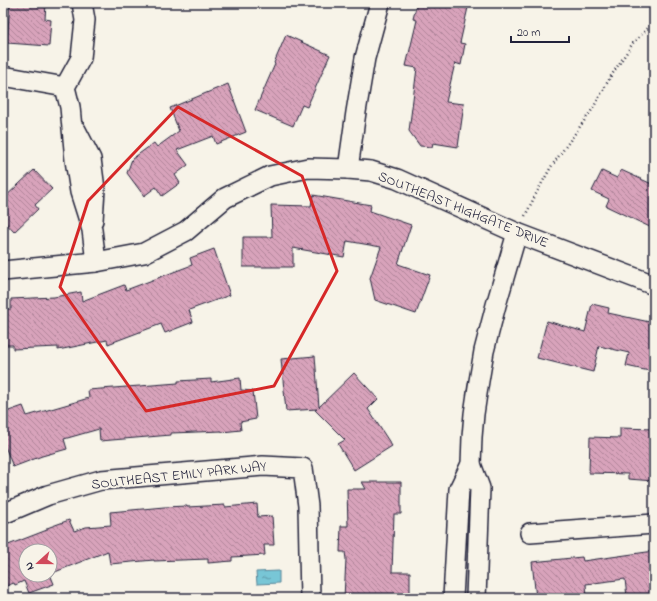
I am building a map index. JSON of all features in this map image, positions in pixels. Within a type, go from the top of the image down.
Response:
[{"type":"street","points":[[82,3],[85,20],[81,58],[65,87],[72,122],[91,159],[95,189],[92,230],[96,262]]},
{"type":"street","points":[[348,169],[365,58],[380,3]]},
{"type":"street","points":[[3,76],[65,87]]},
{"type":"street","name":"SOUTHEAST HIGHGATE DRIVE","points":[[3,270],[96,262],[144,253],[186,231],[225,198],[270,176],[308,168],[371,171],[397,179],[517,233],[654,285]]},
{"type":"street","points":[[476,598],[480,488],[471,464],[474,414],[484,351],[517,233]]},
{"type":"street","points":[[453,598],[459,489],[471,464]]},
{"type":"street","name":"SOUTHEAST EMILY PARK WAY","points":[[3,514],[48,495],[101,480],[263,466],[303,468],[308,506],[310,598]]},
{"type":"street","points":[[530,533],[654,524]]},
{"type":"path","points":[[517,233],[529,207],[551,167],[592,110],[611,76],[633,43],[654,22]]},
{"type":"highlighted area","points":[[178,107],[302,176],[337,271],[274,386],[146,411],[60,287],[88,201]]},
{"type":"water","points":[[279,571],[279,583],[257,584],[256,572]]},
{"type":"building","points":[[10,3],[46,3],[45,19],[51,20],[49,46],[7,43]]},
{"type":"building","points":[[417,3],[469,3],[460,43],[465,44],[461,65],[455,63],[446,102],[464,104],[458,147],[433,143],[432,147],[420,146],[409,131],[417,68],[406,66],[417,20],[413,19]]},
{"type":"building","points":[[286,35],[330,55],[307,107],[302,105],[293,126],[255,110]]},
{"type":"building","points":[[228,84],[246,132],[216,144],[213,136],[177,150],[188,165],[175,175],[180,183],[162,196],[156,187],[144,196],[127,173],[132,159],[154,143],[157,147],[179,131],[170,108]]},
{"type":"building","points":[[34,170],[52,189],[35,205],[38,209],[14,232],[3,220],[3,199]]},
{"type":"building","points":[[621,170],[654,185],[654,229],[606,206],[609,199],[592,191],[602,171],[617,178]]},
{"type":"building","points":[[313,195],[371,205],[370,211],[411,225],[398,264],[430,275],[416,314],[375,300],[370,278],[381,247],[347,241],[344,257],[293,248],[293,267],[243,267],[243,237],[272,237],[271,205],[311,206]]},
{"type":"building","points":[[214,249],[230,295],[189,310],[193,322],[165,333],[161,324],[108,344],[107,340],[58,350],[58,347],[13,349],[13,345],[6,345],[5,309],[11,309],[11,299],[54,297],[81,292],[82,301],[124,285],[126,290],[192,265],[190,258]]},
{"type":"building","points":[[592,304],[609,308],[608,313],[654,323],[654,372],[626,366],[629,353],[599,346],[593,372],[537,358],[547,321],[585,332]]},
{"type":"building","points":[[315,356],[319,407],[354,373],[378,399],[368,409],[392,446],[354,470],[338,444],[345,440],[315,410],[317,409],[286,411],[281,359]]},
{"type":"building","points":[[240,378],[241,390],[253,391],[256,419],[240,422],[241,430],[171,433],[171,435],[100,441],[99,429],[64,439],[67,449],[42,456],[13,467],[3,441],[3,413],[23,406],[27,416],[89,398],[88,390],[178,383],[178,381],[211,379],[211,382]]},
{"type":"building","points":[[620,428],[654,429],[654,481],[628,479],[628,474],[589,473],[590,437],[620,438]]},
{"type":"building","points":[[362,482],[401,482],[401,514],[394,514],[392,572],[410,572],[410,594],[397,594],[397,598],[344,598],[346,559],[345,552],[340,552],[341,526],[348,526],[347,489],[366,489]]},
{"type":"building","points":[[257,504],[258,517],[272,516],[274,545],[264,545],[265,555],[232,557],[232,561],[208,563],[208,559],[154,560],[110,564],[108,551],[58,571],[58,543],[18,543],[18,583],[20,583],[15,585],[14,583],[3,587],[3,547],[69,520],[74,531],[86,527],[111,525],[110,512],[164,507],[225,505],[225,507]]},
{"type":"building","points":[[654,551],[654,594],[627,597],[625,579],[586,584],[587,598],[536,598],[532,562],[582,557],[583,561]]},
{"type":"building","points":[[25,583],[54,584],[29,593]]}]
